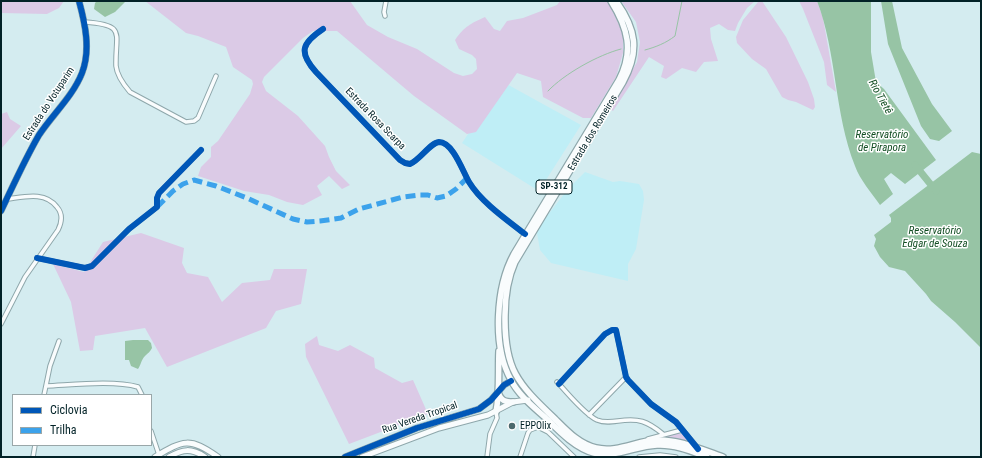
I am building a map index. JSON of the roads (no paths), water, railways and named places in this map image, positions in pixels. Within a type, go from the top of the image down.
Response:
[{"type":"main road","name":"Estrada dos Romeiros","points":[[611,1],[622,19],[627,37],[628,54],[625,67],[619,80],[510,260],[503,281],[500,300],[500,341],[504,364],[511,381],[520,393],[529,398],[566,430],[586,444],[601,449],[612,449],[642,442],[670,440],[723,457]]},
{"type":"main road","name":"Estrada dos Romeiros","points":[[616,1],[627,16],[632,29],[634,55],[630,69],[613,100],[518,257],[508,282],[505,304],[504,331],[507,352],[514,372],[529,398],[568,439],[589,452],[612,454],[662,445],[681,448],[707,457]]},
{"type":"main road","points":[[496,412],[500,341]]},
{"type":"main road","points":[[498,392],[505,402],[513,402]]},
{"type":"street","name":"Estrada do Votuparim","points":[[1,211],[39,136],[82,74],[86,61],[85,22],[79,1]]},
{"type":"street","points":[[385,16],[384,12],[386,1]]},
{"type":"street","points":[[85,22],[105,24],[116,32],[118,40],[116,66],[124,85],[130,92],[186,122],[194,121],[198,118],[216,76]]},
{"type":"street","name":"Estrada Rosa Scarpa","points":[[323,29],[317,33],[305,48],[305,57],[307,61],[400,160],[410,164],[434,144],[441,142],[447,144],[470,185],[497,211],[525,234]]},
{"type":"street","points":[[37,258],[85,268],[92,266],[129,229],[157,207],[157,198],[159,193],[201,150]]},
{"type":"street","points":[[10,193],[20,198]]},
{"type":"street","points":[[1,324],[17,290],[62,222],[61,212],[57,206],[47,198],[39,196],[7,199]]},
{"type":"street","points":[[663,434],[646,422],[625,420],[601,421],[594,418],[589,415],[558,383],[605,334],[615,330],[617,333],[626,377],[651,404],[673,419],[698,449]]},
{"type":"street","points":[[44,394],[50,366],[59,341]]},
{"type":"street","points":[[589,415],[626,377]]},
{"type":"street","name":"Rua Vereda Tropical","points":[[345,457],[410,431],[479,409],[491,400],[504,385],[511,381]]},
{"type":"street","points":[[46,386],[88,384],[128,386],[138,388],[141,394]]},
{"type":"street","points":[[513,402],[529,398]]},
{"type":"street","name":"Rua Vereda Tropical","points":[[362,457],[440,428],[488,415],[513,402]]},
{"type":"street","points":[[487,457],[490,434],[497,418],[496,412]]},
{"type":"street","points":[[520,457],[528,433],[534,428],[538,427],[548,432],[574,457]]},
{"type":"street","points":[[642,442],[663,434],[682,430]]},
{"type":"street","points":[[152,435],[157,456],[175,445],[188,443],[200,446],[218,457]]},
{"type":"street","points":[[33,457],[35,446]]},
{"type":"street","points":[[169,457],[178,452],[188,450],[198,452],[206,457]]},
{"type":"street","points":[[639,457],[646,455],[676,457]]},
{"type":"water","points":[[97,1],[125,2],[115,12],[105,17],[94,9]]},
{"type":"water","name":"Reservatório de Pirapora","points":[[817,1],[871,1],[871,52],[876,82],[884,89],[936,160],[905,184],[891,173],[884,179],[893,194],[880,205],[860,176],[848,146],[824,21]]},
{"type":"water","name":"Reservatório de Pirapora","points":[[881,1],[892,1],[902,48],[932,104],[952,131],[939,141],[930,139],[921,126],[888,44]]},
{"type":"water","name":"Reservatório Edgar de Souza","points":[[972,152],[981,154],[981,348],[931,301],[905,271],[889,267],[880,257],[874,246],[876,239],[874,235],[891,222],[889,215]]},
{"type":"water","points":[[148,340],[151,343],[152,348],[138,369],[131,366],[129,360],[125,360],[125,341]]},
{"type":"waterway","points":[[645,50],[653,48],[675,36],[682,1]]},
{"type":"waterway","points":[[548,91],[563,78],[592,60],[621,49]]},
{"type":"waterway","name":"Rio Tietê","points":[[915,165],[936,191]]},
{"type":"place","name":"EPPOlix","points":[[512,426]]}]
